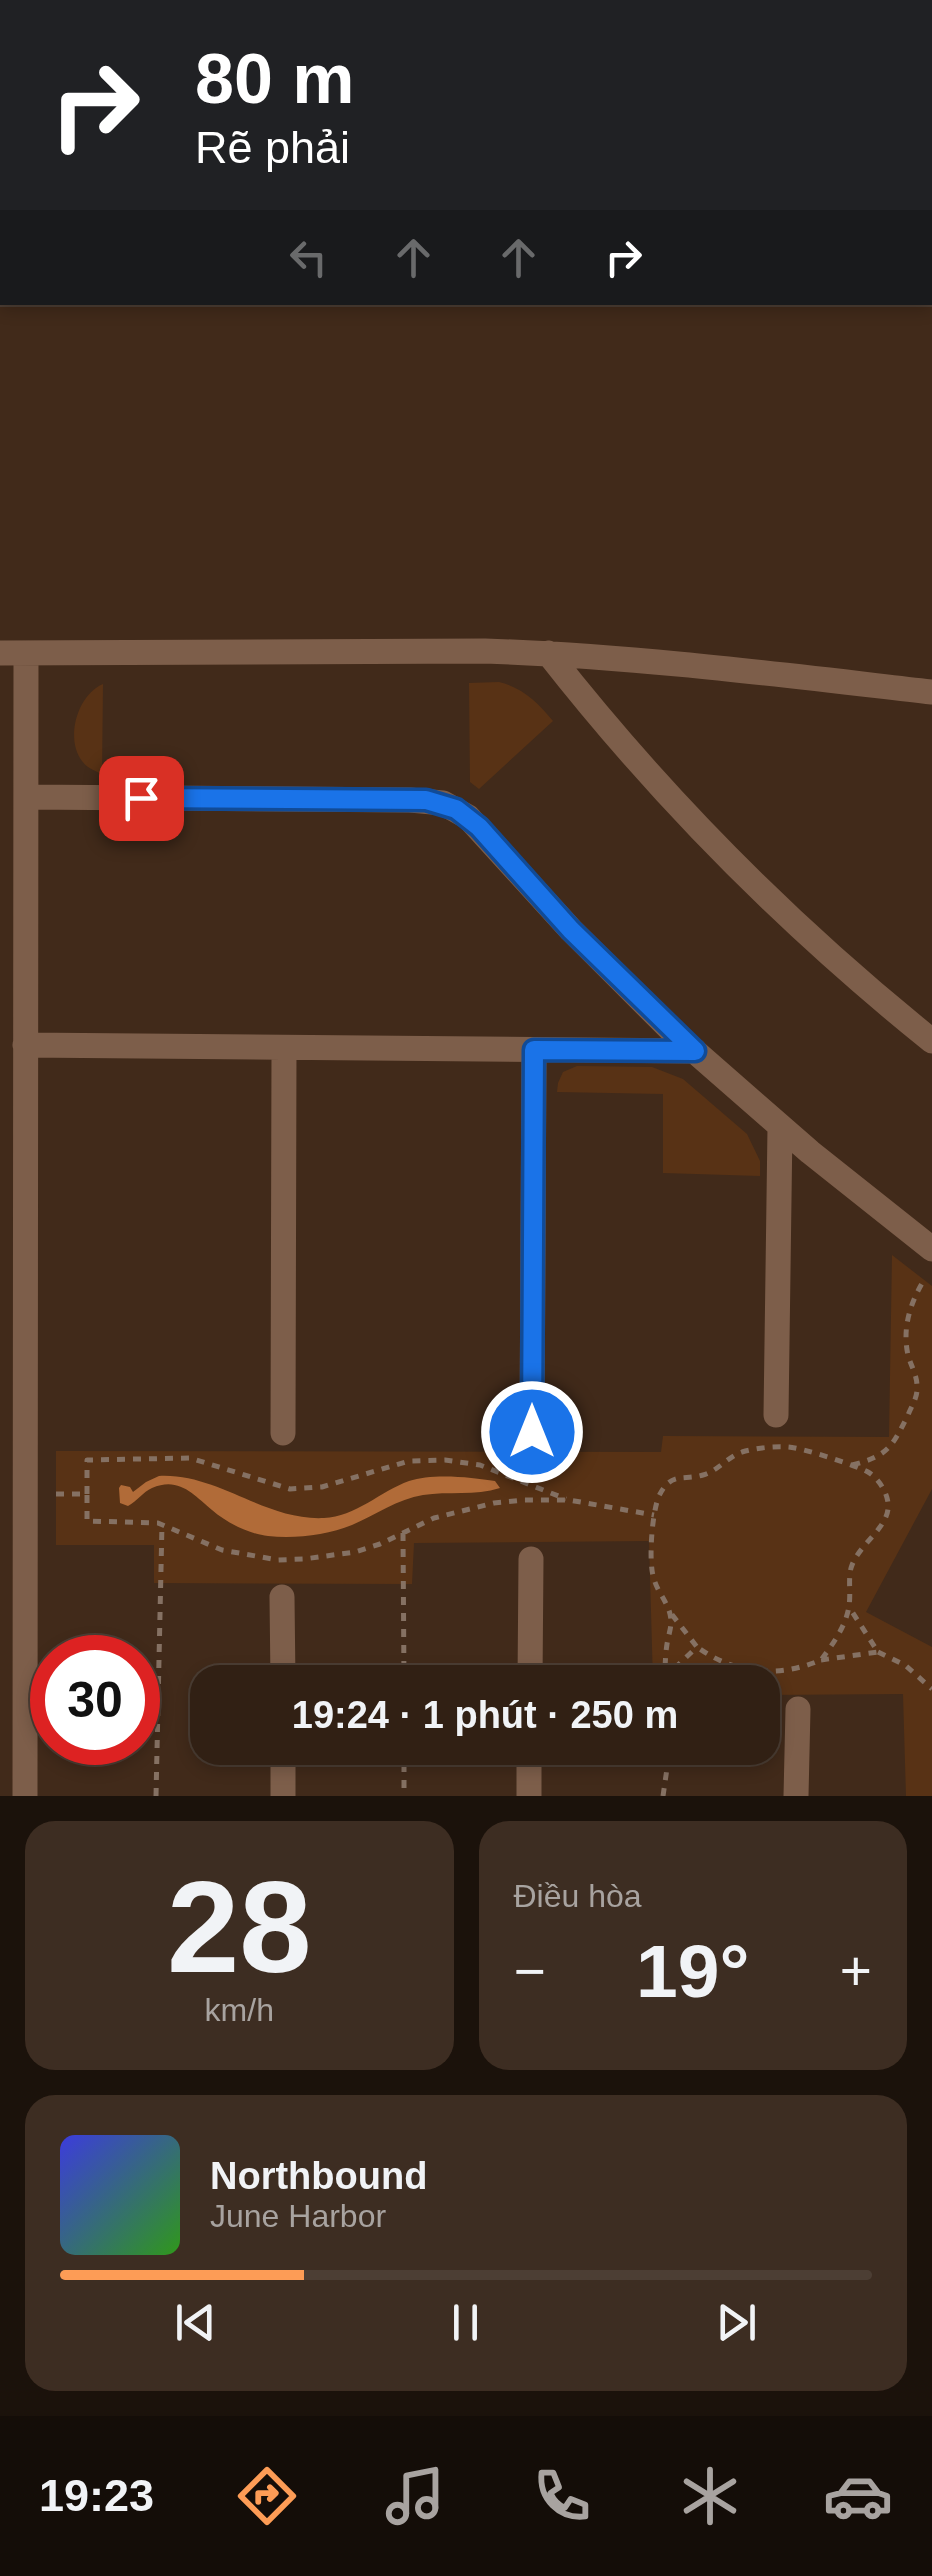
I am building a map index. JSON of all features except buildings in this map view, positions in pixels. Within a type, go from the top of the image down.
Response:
[{"type":"street","points":[[24,1796],[12,1658],[12,1203],[25,1045],[26,797],[13,653],[548,653],[932,692]]},
{"type":"street","points":[[548,653],[638,763],[698,827],[788,915],[932,1041]]},
{"type":"street","points":[[26,797],[410,800],[456,809],[479,827],[571,930],[695,1051],[780,1127],[932,1249]]},
{"type":"street","points":[[25,1045],[695,1051]]},
{"type":"street","points":[[283,1433],[284,1048]]},
{"type":"street","points":[[532,1432],[534,1050]]},
{"type":"street","points":[[776,1414],[780,1127]]},
{"type":"street","points":[[530,1559],[530,1665]]},
{"type":"street","points":[[282,1597],[283,1665]]},
{"type":"street","points":[[796,1796],[798,1708]]},
{"type":"street","points":[[283,1765],[283,1796]]},
{"type":"street","points":[[529,1765],[529,1796]]},
{"type":"path","points":[[849,1466],[886,1451],[898,1437],[915,1401],[918,1387],[908,1354],[907,1323],[914,1296],[924,1280]]},
{"type":"path","points":[[821,1660],[849,1606],[852,1565],[888,1513],[888,1499],[881,1484],[870,1473],[788,1447],[741,1452],[711,1472],[697,1477],[680,1476],[667,1483],[658,1498],[655,1515],[652,1576],[669,1611],[697,1647],[714,1659],[749,1671],[786,1671],[821,1660],[878,1652],[905,1664],[932,1689]]},
{"type":"path","points":[[568,1500],[480,1465],[445,1460],[409,1460],[322,1487],[290,1489],[190,1458],[87,1460],[86,1521],[162,1524],[222,1550],[278,1560],[355,1552],[434,1518],[524,1500],[568,1500],[655,1515]]},
{"type":"path","points":[[56,1494],[87,1494]]},
{"type":"path","points":[[156,1796],[162,1524]]},
{"type":"path","points":[[404,1533],[404,1665]]},
{"type":"path","points":[[849,1606],[878,1652]]},
{"type":"path","points":[[666,1665],[669,1611]]},
{"type":"path","points":[[677,1665],[697,1647]]},
{"type":"path","points":[[404,1765],[404,1796]]},
{"type":"path","points":[[663,1796],[668,1765]]},
{"type":"shaded area","points":[[499,682],[529,697],[553,721],[479,789],[470,782],[469,683]]},
{"type":"shaded area","points":[[103,684],[102,774],[82,761],[74,730],[80,707]]},
{"type":"shaded area","points":[[577,1066],[652,1067],[683,1079],[747,1134],[760,1161],[760,1176],[663,1173],[663,1094],[557,1092],[563,1072]]},
{"type":"shaded area","points":[[892,1255],[932,1286],[932,1489],[866,1612],[932,1647],[932,1796],[906,1796],[903,1694],[780,1695],[780,1665],[653,1665],[649,1541],[414,1543],[412,1584],[154,1583],[154,1545],[56,1545],[56,1451],[661,1452],[663,1436],[889,1437]]},
{"type":"shaded area","points":[[159,1476],[201,1482],[282,1512],[324,1518],[346,1513],[418,1479],[475,1478],[495,1481],[500,1488],[414,1497],[342,1528],[278,1537],[238,1527],[192,1493],[170,1484],[149,1490],[128,1506],[120,1503],[121,1485],[133,1492]]},
{"type":"route","points":[[141,798],[426,800],[456,809],[479,827],[571,930],[695,1051],[534,1050],[532,1432]]}]
